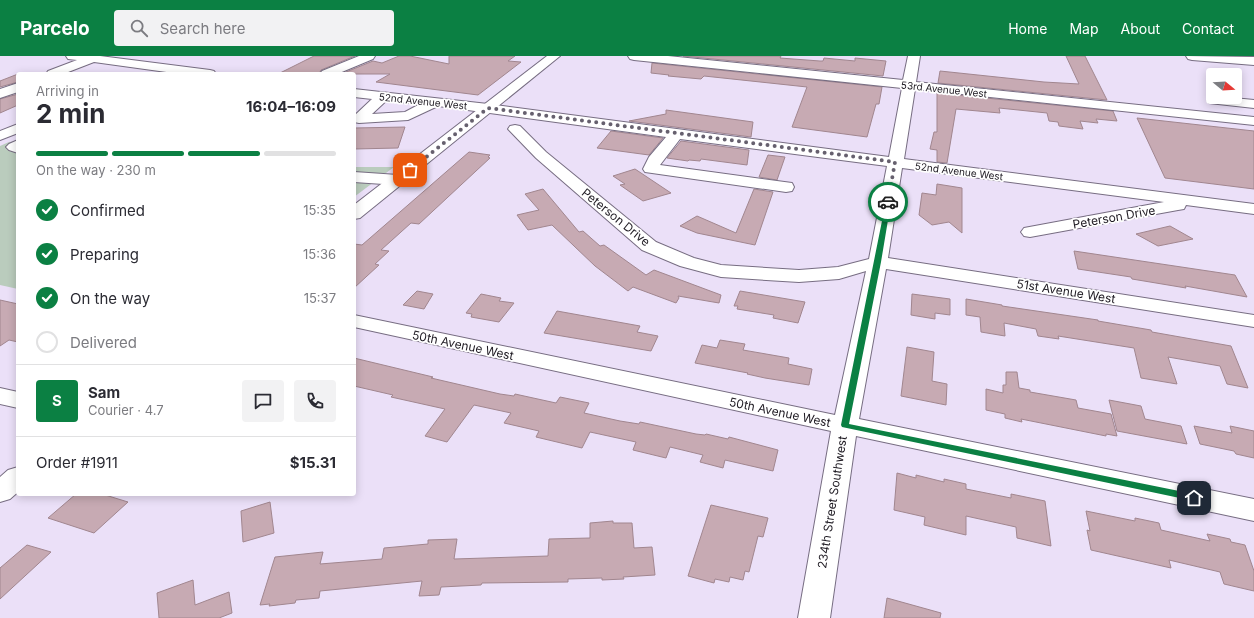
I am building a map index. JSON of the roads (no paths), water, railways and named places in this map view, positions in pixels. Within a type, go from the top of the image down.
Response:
[{"type":"street","points":[[72,56],[193,72]]},
{"type":"street","points":[[331,72],[369,56]]},
{"type":"street","points":[[357,209],[398,180],[554,56]]},
{"type":"street","name":"53rd Avenue West","points":[[634,56],[1254,121]]},
{"type":"street","name":"234th Street Southwest","points":[[814,618],[845,425],[878,262],[914,56]]},
{"type":"street","points":[[1192,56],[1248,61],[1254,74]]},
{"type":"street","points":[[57,72],[92,59]]},
{"type":"street","points":[[150,72],[181,59]]},
{"type":"street","points":[[0,94],[16,88]]},
{"type":"street","name":"52nd Avenue West","points":[[356,93],[488,108],[676,134],[1254,208]]},
{"type":"street","points":[[383,96],[359,119],[408,116],[436,102]]},
{"type":"street","points":[[1242,103],[1254,104]]},
{"type":"street","points":[[0,136],[16,129]]},
{"type":"street","name":"Peterson Drive","points":[[515,129],[541,155],[649,246],[687,262],[721,271],[799,276],[839,273],[878,262]]},
{"type":"street","points":[[676,134],[655,160],[651,169],[786,187]]},
{"type":"street","points":[[356,186],[362,177],[398,180]]},
{"type":"street","name":"Peterson Drive","points":[[1030,232],[1198,201]]},
{"type":"street","name":"51st Avenue West","points":[[878,262],[1254,321]]},
{"type":"street","name":"50th Avenue West","points":[[356,321],[1254,510]]},
{"type":"street","points":[[0,396],[16,400]]},
{"type":"street","points":[[0,492],[16,479]]}]
